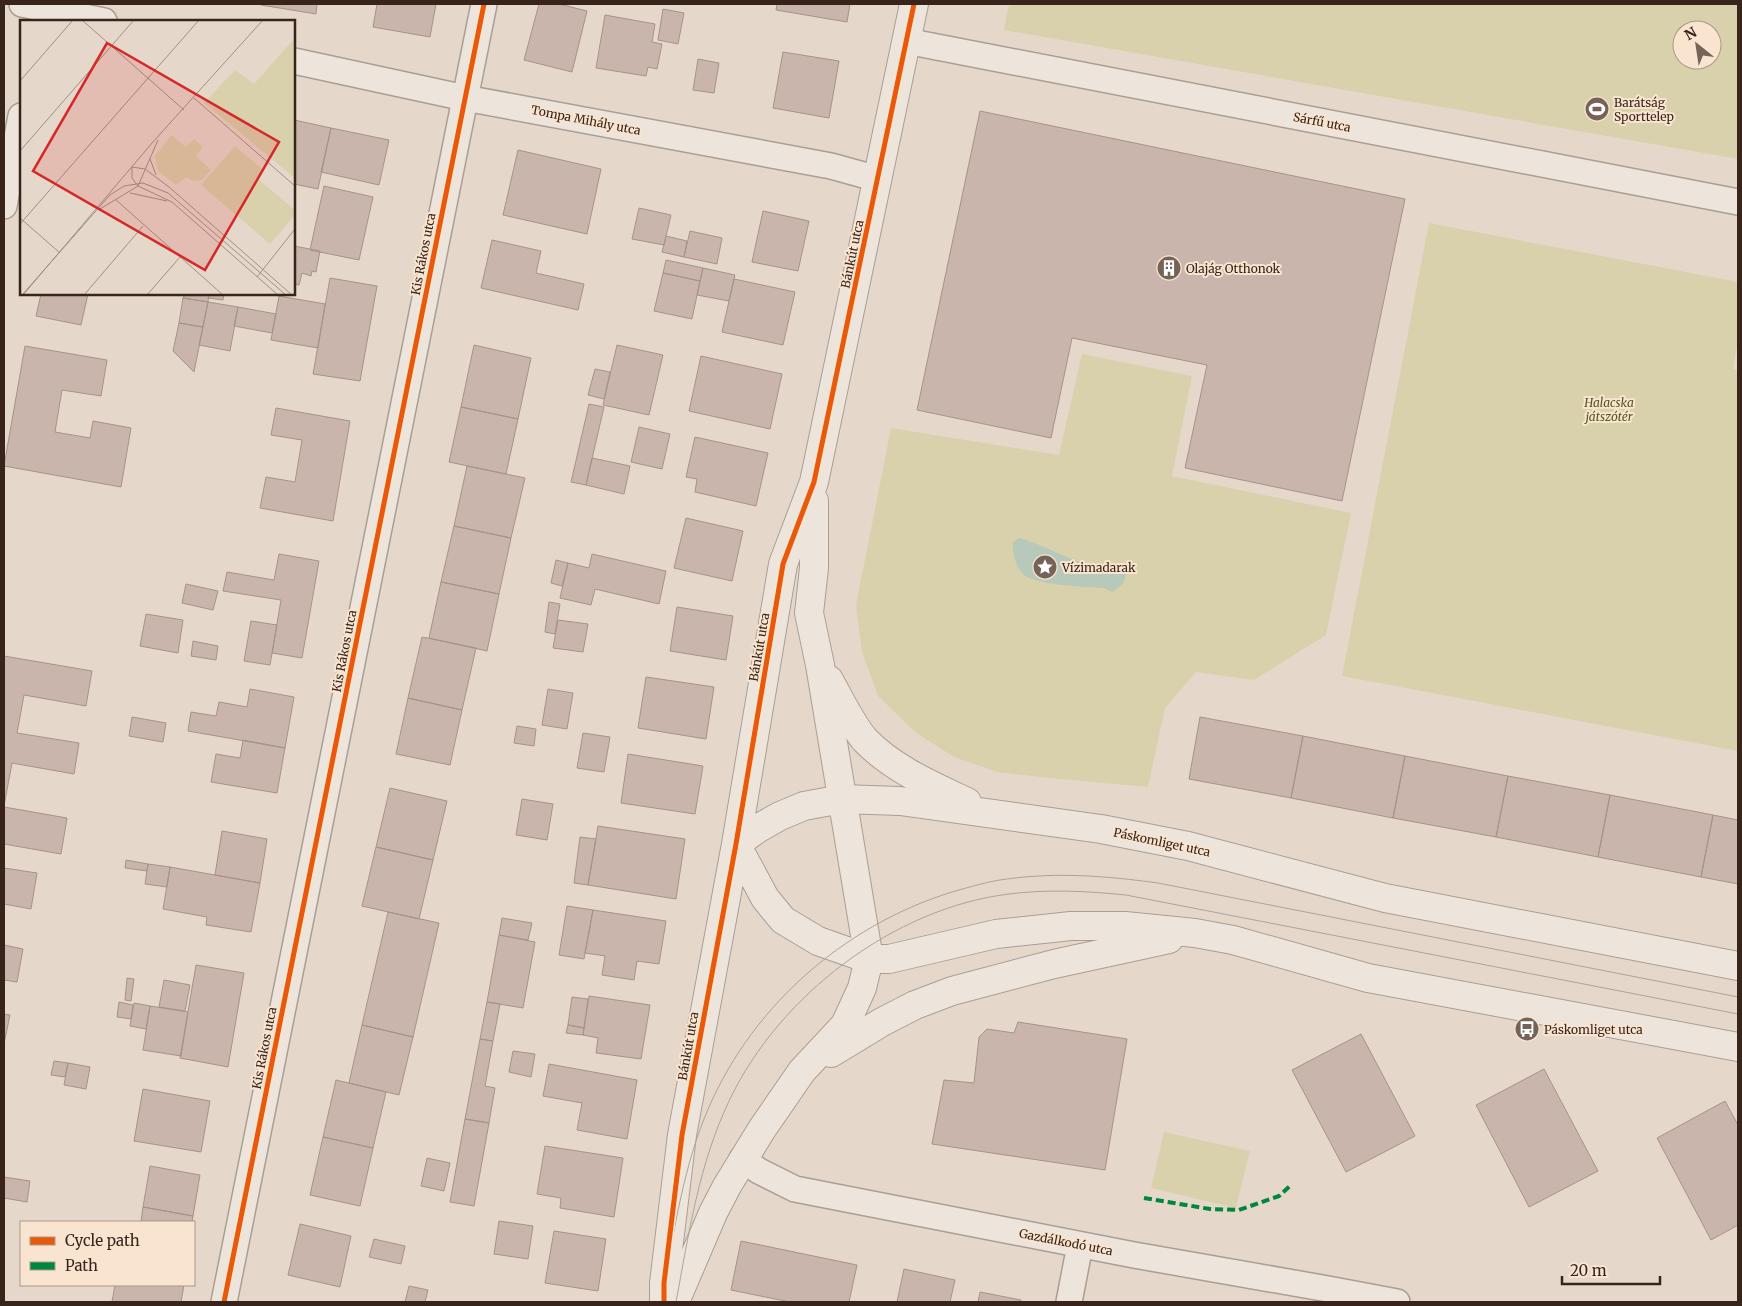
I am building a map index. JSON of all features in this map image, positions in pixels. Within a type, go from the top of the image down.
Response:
[{"type":"street","name":"Kis Rákos utca","points":[[224,1302],[484,4]]},
{"type":"street","name":"Bánkút utca","points":[[664,1302],[664,1283],[682,1136],[736,844],[783,564],[814,482],[914,4]]},
{"type":"street","points":[[36,9],[98,20]]},
{"type":"street","name":"Sárfű utca","points":[[906,41],[1738,202]]},
{"type":"street","name":"Tompa Mihály utca","points":[[295,61],[465,98],[831,166],[878,179]]},
{"type":"street","points":[[4,206],[20,121]]},
{"type":"street","name":"Bánkút utca","points":[[676,1302],[713,1213],[742,1159],[802,1071],[845,1025],[862,988],[869,959],[820,665],[808,613],[814,568],[814,482]]},
{"type":"street","points":[[820,665],[864,739],[886,758],[913,777],[993,815]]},
{"type":"street","name":"Páskomliget utca","points":[[736,844],[757,829],[804,806],[842,799],[900,801],[1102,829],[1179,844],[1385,898],[1738,966]]},
{"type":"street","points":[[736,844],[765,898],[783,920],[818,941],[869,959],[889,959],[996,934],[1071,926],[1124,926],[1195,933],[1233,940],[1368,978],[1738,1047]]},
{"type":"street","points":[[802,1071],[882,1022],[915,1005],[952,991],[1054,964],[1195,933]]},
{"type":"street","name":"Gazdálkodó utca","points":[[742,1159],[759,1171],[795,1189],[1397,1302]]},
{"type":"street","points":[[1069,1302],[1080,1244]]},
{"type":"green space","name":"Barátság Sporttelep","points":[[1009,4],[1738,4],[1738,159],[1004,30]]},
{"type":"green space","name":"Halacska játszótér","points":[[1429,223],[1738,282],[1738,341],[1733,369],[1738,371],[1738,751],[1342,676]]},
{"type":"green space","points":[[1082,354],[1192,376],[1172,476],[1351,513],[1326,635],[1254,680],[1196,672],[1165,708],[1148,787],[997,772],[954,757],[915,732],[878,696],[862,652],[856,605],[891,428],[1059,455]]},
{"type":"green space","points":[[1164,1132],[1250,1151],[1236,1208],[1151,1188]]},
{"type":"shaded area","points":[[1019,538],[1081,562],[1105,566],[1117,564],[1126,569],[1124,580],[1112,592],[1104,588],[1062,585],[1030,578],[1021,572],[1015,560],[1013,542]]},
{"type":"building","points":[[261,4],[317,4],[316,14]]},
{"type":"building","points":[[377,4],[436,4],[430,37],[373,27]]},
{"type":"building","points":[[539,4],[559,4],[587,11],[572,72],[524,60]]},
{"type":"building","points":[[777,4],[850,4],[847,22],[776,10]]},
{"type":"building","points":[[663,9],[684,13],[678,44],[658,40]]},
{"type":"building","points":[[605,15],[655,24],[652,42],[662,44],[657,69],[648,67],[646,76],[596,68]]},
{"type":"building","points":[[783,52],[839,61],[829,118],[773,108]]},
{"type":"building","points":[[698,59],[719,63],[714,93],[693,90]]},
{"type":"building","name":"Olajág Otthonok","points":[[980,111],[1405,199],[1342,501],[1185,468],[1207,365],[1072,338],[1051,438],[917,410]]},
{"type":"building","points":[[295,120],[331,128],[318,189],[295,184]]},
{"type":"building","points":[[331,128],[389,140],[379,185],[321,172]]},
{"type":"building","points":[[518,150],[601,169],[587,234],[503,215]]},
{"type":"building","points":[[324,186],[373,197],[359,260],[310,250]]},
{"type":"building","points":[[639,208],[671,215],[664,245],[632,239]]},
{"type":"building","points":[[763,211],[809,221],[798,271],[752,262]]},
{"type":"building","points":[[690,231],[722,238],[717,264],[684,257]]},
{"type":"building","points":[[666,236],[687,241],[684,257],[662,252]]},
{"type":"building","points":[[492,240],[541,251],[536,273],[584,284],[578,310],[481,288]]},
{"type":"building","points":[[295,246],[320,251],[316,272],[312,271],[311,276],[302,273],[299,285],[295,284]]},
{"type":"building","points":[[666,260],[703,268],[700,281],[663,273]]},
{"type":"building","points":[[703,268],[735,275],[729,301],[697,295]]},
{"type":"building","points":[[663,273],[700,281],[692,319],[654,311]]},
{"type":"building","points":[[330,278],[377,286],[360,381],[313,374]]},
{"type":"building","points":[[734,279],[795,292],[783,345],[722,332]]},
{"type":"building","points":[[41,295],[88,295],[81,325],[36,316]]},
{"type":"building","points":[[184,295],[209,295],[208,302],[183,298]]},
{"type":"building","points":[[209,295],[224,295],[223,300],[208,298]]},
{"type":"building","points":[[279,296],[325,304],[318,348],[271,340]]},
{"type":"building","points":[[183,298],[208,302],[203,327],[179,323]]},
{"type":"building","points":[[208,302],[238,307],[230,351],[199,345]]},
{"type":"building","points":[[238,307],[276,314],[272,333],[234,326]]},
{"type":"building","points":[[179,323],[203,327],[194,372],[173,351]]},
{"type":"building","points":[[474,345],[531,358],[518,419],[461,407]]},
{"type":"building","points":[[617,345],[663,355],[649,415],[603,405]]},
{"type":"building","points":[[25,346],[107,360],[101,396],[62,390],[55,432],[90,438],[93,421],[131,428],[121,487],[4,466]]},
{"type":"building","points":[[701,356],[782,374],[770,429],[689,411]]},
{"type":"building","points":[[595,369],[610,372],[604,399],[588,395]]},
{"type":"building","points":[[589,404],[604,407],[586,485],[571,482]]},
{"type":"building","points":[[461,407],[518,419],[506,474],[449,462]]},
{"type":"building","points":[[276,408],[350,421],[333,521],[260,508],[266,477],[295,482],[302,440],[271,435]]},
{"type":"building","points":[[639,427],[670,434],[662,469],[631,462]]},
{"type":"building","points":[[695,437],[768,453],[756,506],[695,492],[697,479],[686,477]]},
{"type":"building","points":[[592,458],[630,466],[624,494],[586,485]]},
{"type":"building","points":[[467,466],[525,478],[511,538],[454,526]]},
{"type":"building","points":[[686,518],[743,531],[732,581],[674,568]]},
{"type":"building","points":[[454,526],[511,538],[499,594],[441,582]]},
{"type":"building","points":[[279,554],[319,561],[302,658],[272,653],[281,600],[223,591],[227,572],[274,580]]},
{"type":"building","points":[[592,554],[666,571],[659,604],[595,589],[591,605],[560,598],[568,563],[589,568]]},
{"type":"building","points":[[556,560],[568,563],[562,586],[551,583]]},
{"type":"building","points":[[441,582],[499,594],[487,651],[429,638]]},
{"type":"building","points":[[186,584],[218,591],[213,610],[182,603]]},
{"type":"building","points":[[549,602],[560,604],[555,634],[545,632]]},
{"type":"building","points":[[677,607],[733,616],[726,660],[670,651]]},
{"type":"building","points":[[146,614],[183,620],[178,653],[140,646]]},
{"type":"building","points":[[558,620],[588,624],[583,652],[553,648]]},
{"type":"building","points":[[251,621],[277,625],[270,665],[244,661]]},
{"type":"building","points":[[422,637],[476,648],[462,710],[408,698]]},
{"type":"building","points":[[193,641],[218,646],[216,660],[191,656]]},
{"type":"building","points":[[4,656],[92,671],[86,706],[24,695],[17,733],[79,743],[74,774],[12,763],[4,806]]},
{"type":"building","points":[[646,677],[714,687],[706,739],[638,728]]},
{"type":"building","points":[[250,689],[294,697],[285,748],[188,731],[191,712],[216,716],[219,702],[247,707]]},
{"type":"building","points":[[548,689],[573,693],[567,729],[542,725]]},
{"type":"building","points":[[408,698],[462,710],[450,765],[396,754]]},
{"type":"building","points":[[132,717],[166,723],[163,742],[129,736]]},
{"type":"building","points":[[1200,717],[1303,736],[1291,798],[1189,779]]},
{"type":"building","points":[[517,726],[536,729],[534,746],[514,743]]},
{"type":"building","points":[[583,733],[610,737],[604,772],[577,768]]},
{"type":"building","points":[[1303,736],[1405,756],[1393,818],[1291,798]]},
{"type":"building","points":[[243,740],[285,748],[277,793],[211,782],[216,754],[240,758]]},
{"type":"building","points":[[628,754],[703,766],[695,814],[621,803]]},
{"type":"building","points":[[1405,756],[1508,776],[1496,837],[1393,818]]},
{"type":"building","points":[[1508,776],[1610,795],[1598,857],[1496,837]]},
{"type":"building","points":[[390,788],[447,801],[433,860],[376,847]]},
{"type":"building","points":[[1610,795],[1713,815],[1701,877],[1598,857]]},
{"type":"building","points":[[522,799],[553,804],[547,840],[516,835]]},
{"type":"building","points":[[4,807],[67,818],[61,854],[4,844]]},
{"type":"building","points":[[1713,815],[1738,820],[1738,884],[1701,877]]},
{"type":"building","points":[[598,826],[685,839],[676,899],[588,885]]},
{"type":"building","points":[[222,831],[267,839],[260,883],[215,875]]},
{"type":"building","points":[[580,837],[596,839],[588,885],[574,883]]},
{"type":"building","points":[[376,847],[433,860],[419,919],[362,906]]},
{"type":"building","points":[[126,860],[148,864],[147,871],[125,868]]},
{"type":"building","points":[[148,864],[170,867],[167,887],[145,884]]},
{"type":"building","points":[[170,867],[260,883],[251,932],[206,925],[207,917],[163,909]]},
{"type":"building","points":[[4,868],[37,873],[31,909],[4,904]]},
{"type":"building","points":[[567,906],[593,910],[584,959],[559,955]]},
{"type":"building","points":[[593,910],[666,921],[659,964],[637,961],[634,980],[602,975],[605,956],[585,953]]},
{"type":"building","points":[[388,912],[439,923],[413,1037],[362,1025]]},
{"type":"building","points":[[502,918],[532,923],[528,940],[499,935]]},
{"type":"building","points":[[499,935],[535,942],[523,1008],[487,1002]]},
{"type":"building","points":[[4,945],[23,949],[17,982],[4,980]]},
{"type":"building","points":[[196,965],[244,973],[228,1067],[180,1058]]},
{"type":"building","points":[[127,978],[134,979],[131,1001],[125,1000]]},
{"type":"building","points":[[164,980],[190,985],[185,1011],[159,1007]]},
{"type":"building","points":[[589,996],[650,1005],[641,1059],[596,1053],[598,1038],[583,1035]]},
{"type":"building","points":[[572,997],[588,999],[584,1028],[568,1025]]},
{"type":"building","points":[[119,1002],[133,1005],[131,1019],[117,1017]]},
{"type":"building","points":[[487,1002],[500,1004],[493,1041],[480,1039]]},
{"type":"building","points":[[134,1003],[150,1006],[146,1029],[130,1026]]},
{"type":"building","points":[[150,1006],[188,1012],[181,1056],[143,1050]]},
{"type":"building","points":[[4,1014],[10,1015],[4,1044]]},
{"type":"building","points":[[1018,1022],[1127,1039],[1105,1170],[932,1144],[944,1080],[974,1083],[979,1037],[987,1029],[1014,1033]]},
{"type":"building","points":[[362,1025],[413,1037],[399,1095],[349,1083]]},
{"type":"building","points":[[568,1025],[584,1028],[583,1035],[566,1033]]},
{"type":"building","points":[[1361,1034],[1415,1136],[1346,1172],[1292,1070]]},
{"type":"building","points":[[480,1039],[493,1041],[485,1086],[495,1088],[489,1123],[465,1119]]},
{"type":"building","points":[[513,1051],[535,1054],[531,1077],[509,1072]]},
{"type":"building","points":[[54,1061],[68,1063],[65,1077],[51,1075]]},
{"type":"building","points":[[68,1063],[90,1067],[86,1089],[64,1085]]},
{"type":"building","points":[[549,1064],[637,1080],[627,1139],[577,1130],[582,1103],[543,1096]]},
{"type":"building","points":[[1544,1069],[1598,1171],[1529,1207],[1476,1105]]},
{"type":"building","points":[[336,1080],[386,1092],[373,1148],[323,1137]]},
{"type":"building","points":[[143,1089],[210,1101],[201,1152],[134,1141]]},
{"type":"building","points":[[1725,1101],[1738,1125],[1738,1225],[1711,1240],[1657,1138]]},
{"type":"building","points":[[465,1119],[489,1123],[474,1206],[450,1202]]},
{"type":"building","points":[[323,1137],[373,1148],[360,1206],[310,1195]]},
{"type":"building","points":[[545,1146],[623,1158],[614,1217],[560,1208],[561,1198],[537,1194]]},
{"type":"building","points":[[427,1158],[450,1163],[444,1191],[421,1186]]},
{"type":"building","points":[[150,1166],[200,1175],[193,1216],[143,1207]]},
{"type":"building","points":[[4,1177],[30,1181],[27,1202],[4,1198]]},
{"type":"building","points":[[143,1207],[193,1216],[192,1221],[141,1221]]},
{"type":"building","points":[[499,1221],[533,1226],[528,1259],[494,1254]]},
{"type":"building","points":[[300,1224],[351,1236],[340,1287],[288,1275]]},
{"type":"building","points":[[554,1231],[606,1239],[598,1291],[545,1283]]},
{"type":"building","points":[[374,1239],[405,1246],[401,1264],[369,1257]]},
{"type":"building","points":[[741,1241],[857,1265],[849,1302],[790,1302],[731,1290]]},
{"type":"building","points":[[904,1269],[955,1280],[950,1302],[897,1302]]},
{"type":"building","points":[[115,1286],[184,1286],[181,1302],[112,1302]]},
{"type":"building","points":[[409,1286],[428,1290],[425,1302],[405,1302]]},
{"type":"building","points":[[980,1292],[1021,1300],[1021,1302],[978,1302]]},
{"type":"tram line","points":[[660,1302],[683,1186],[696,1141],[722,1079],[745,1042],[772,1008],[803,977],[837,950],[873,926],[912,907],[980,884],[1026,877],[1064,875],[1120,878],[1158,883],[1738,997]]},
{"type":"tram line","points":[[676,1302],[696,1199],[710,1148],[730,1099],[752,1061],[779,1025],[810,992],[845,963],[883,938],[924,917],[966,903],[1009,894],[1038,891],[1126,895],[1738,1014]]},
{"type":"marked path","points":[[1144,1198],[1210,1209],[1239,1210],[1279,1196],[1291,1185]]},
{"type":"cycle path","points":[[224,1302],[484,4]]},
{"type":"cycle path","points":[[664,1302],[664,1283],[682,1135],[736,844],[783,564],[814,482],[914,4]]},
{"type":"place","name":"Barátság Sporttelep","points":[[1597,109]]},
{"type":"place","name":"Olajág Otthonok","points":[[1169,268]]},
{"type":"place","name":"Vízimadarak","points":[[1045,567]]},
{"type":"place","name":"Páskomliget utca","points":[[1527,1029]]}]
